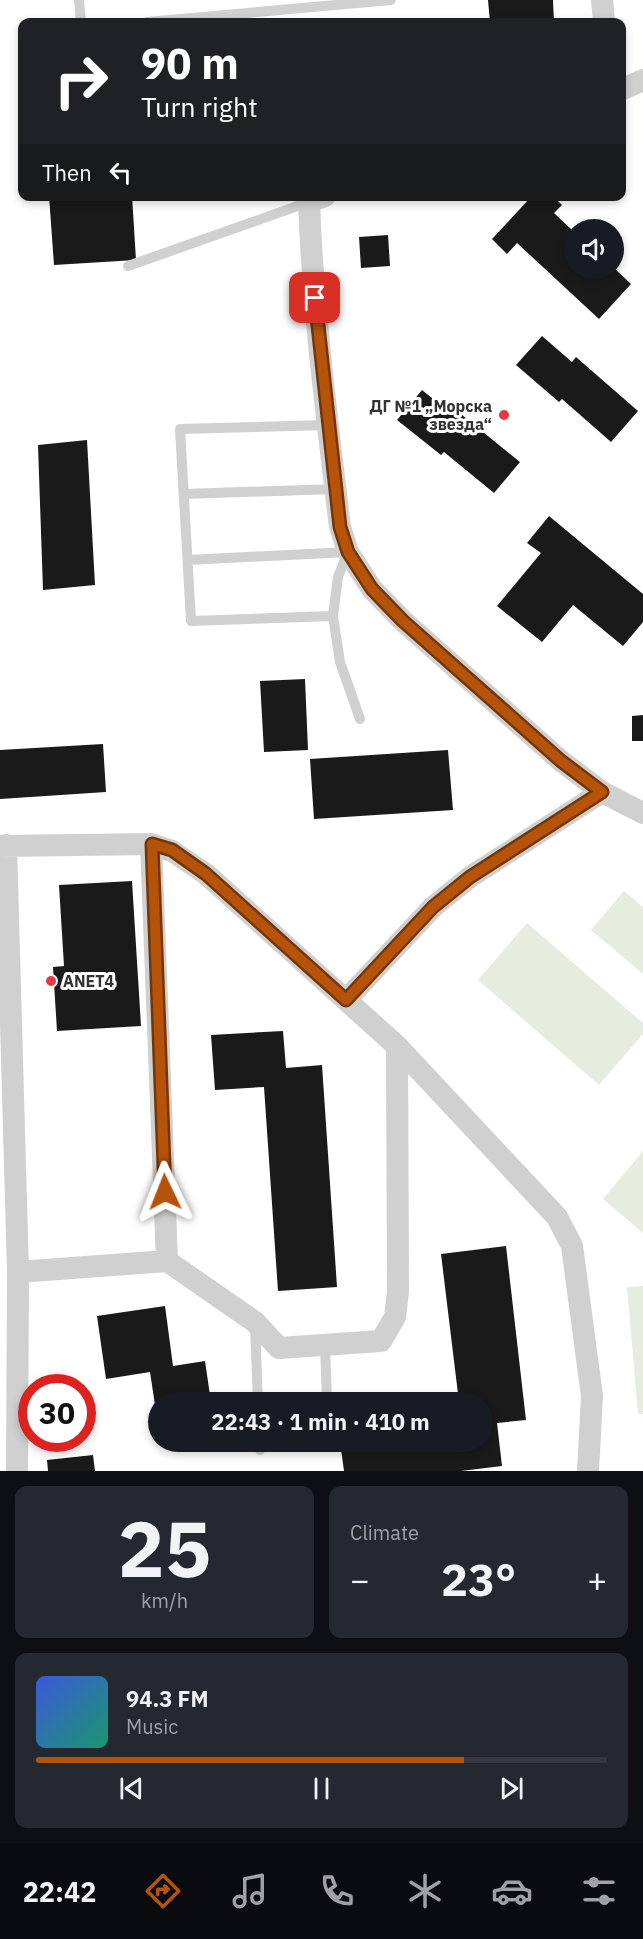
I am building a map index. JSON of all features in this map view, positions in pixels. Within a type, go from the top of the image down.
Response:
[{"type":"street","points":[[602,0],[604,18]]},
{"type":"street","points":[[626,88],[643,81]]},
{"type":"street","points":[[317,201],[310,251],[335,489],[340,527],[348,552],[372,589],[403,621],[561,761],[602,792],[643,813]]},
{"type":"street","points":[[346,1000],[433,907],[470,877],[602,792]]},
{"type":"street","points":[[152,844],[167,1261]]},
{"type":"street","points":[[17,1471],[18,1272],[11,1199],[3,846],[152,844],[172,850],[206,874],[397,1046],[557,1217],[572,1246],[592,1396],[588,1471]]},
{"type":"street","points":[[18,1272],[167,1261],[255,1322],[279,1348],[381,1341],[395,1317],[398,1292],[397,1046]]},
{"type":"lane","points":[[79,0],[81,18]]},
{"type":"lane","points":[[191,18],[391,0]]},
{"type":"lane","points":[[128,266],[311,201]]},
{"type":"lane","points":[[327,425],[180,429],[191,621],[333,616]]},
{"type":"lane","points":[[184,494],[335,489]]},
{"type":"lane","points":[[188,560],[348,552],[338,577],[333,616],[340,662],[360,719]]},
{"type":"lane","points":[[255,1322],[258,1392]]},
{"type":"lane","points":[[325,1345],[327,1392]]},
{"type":"shaded area","points":[[624,891],[643,907],[643,974],[591,930]]},
{"type":"shaded area","points":[[527,923],[643,1023],[643,1034],[599,1085],[478,980]]},
{"type":"shaded area","points":[[643,1151],[643,1233],[603,1199]]},
{"type":"shaded area","points":[[643,1286],[643,1414],[638,1414],[627,1287]]},
{"type":"building","points":[[488,0],[553,0],[554,18],[490,18]]},
{"type":"building","points":[[49,201],[132,201],[136,260],[54,265]]},
{"type":"building","points":[[527,201],[558,201],[562,205],[554,213],[564,222],[564,279],[624,277],[631,284],[599,319],[517,243],[507,254],[492,239]]},
{"type":"building","points":[[388,235],[390,266],[361,268],[359,237]]},
{"type":"building","points":[[542,336],[572,362],[576,357],[638,411],[611,442],[562,399],[559,402],[516,365]]},
{"type":"building","points":[[422,390],[453,415],[456,410],[520,462],[494,493],[444,452],[441,455],[397,420]]},
{"type":"building","points":[[87,440],[95,585],[43,590],[38,445]]},
{"type":"building","points":[[549,516],[643,594],[643,622],[623,646],[573,605],[542,642],[497,606],[541,553],[527,543]]},
{"type":"building","points":[[305,679],[308,750],[264,752],[260,681]]},
{"type":"building","points":[[643,715],[643,741],[632,741],[632,716]]},
{"type":"building","points":[[103,744],[106,792],[0,799],[0,750]]},
{"type":"building","points":[[448,750],[453,810],[314,819],[310,759]]},
{"type":"building","points":[[132,881],[141,1026],[57,1031],[53,967],[64,966],[59,885]]},
{"type":"building","points":[[283,1031],[286,1068],[322,1065],[337,1287],[278,1291],[264,1087],[215,1090],[211,1035]]},
{"type":"building","points":[[506,1246],[526,1420],[497,1423],[502,1466],[461,1471],[344,1471],[341,1452],[493,1452],[493,1392],[458,1392],[441,1254]]},
{"type":"building","points":[[165,1306],[173,1366],[205,1361],[210,1392],[153,1392],[150,1372],[106,1379],[97,1316]]},
{"type":"building","points":[[93,1455],[95,1471],[48,1471],[47,1460]]},
{"type":"place","name":"ДГ №1 „Морска звезда“","points":[[504,415]]},
{"type":"place","name":"ANET4","points":[[51,981]]},
{"type":"route","points":[[165,1192],[152,844],[172,850],[206,874],[346,1000],[433,907],[470,877],[602,792],[561,761],[403,621],[372,589],[348,552],[340,527],[315,298]]}]
